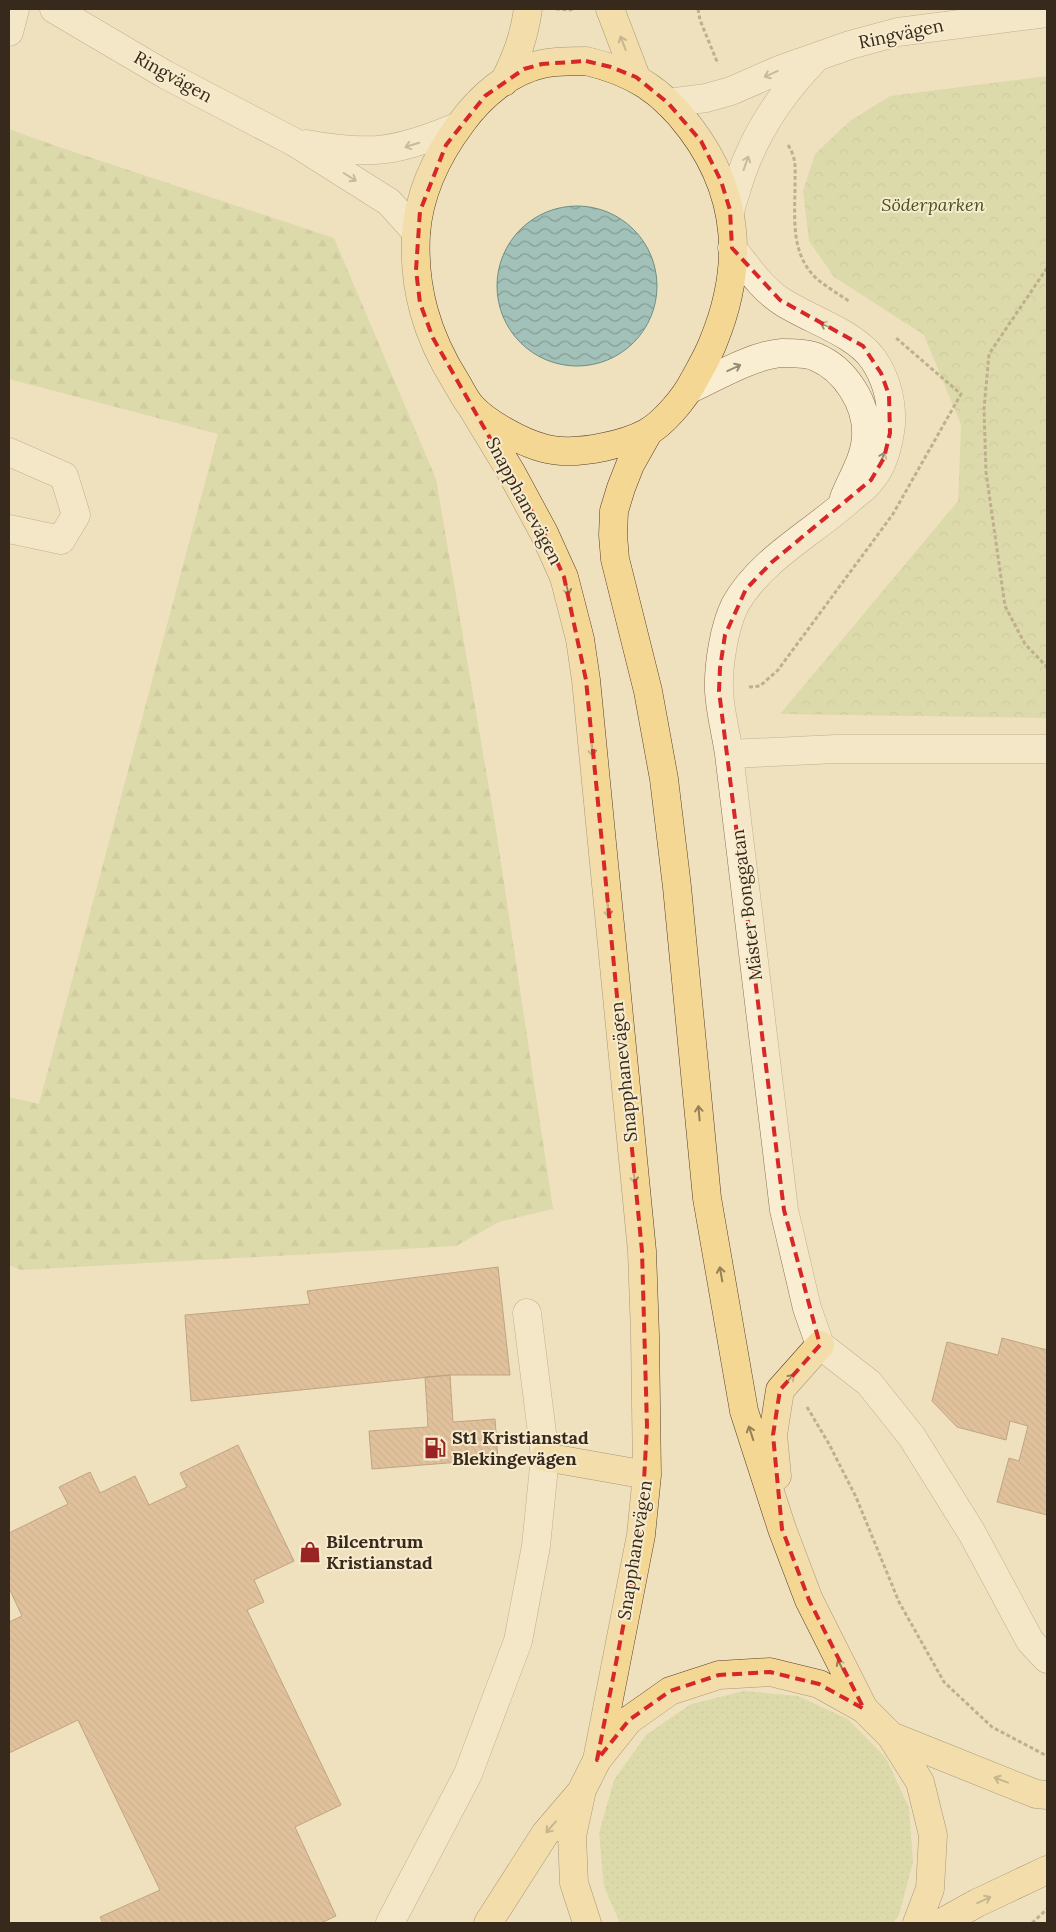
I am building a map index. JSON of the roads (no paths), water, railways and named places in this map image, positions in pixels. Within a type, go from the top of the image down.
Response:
[{"type":"main road","points":[[504,82],[524,35],[528,9]]},
{"type":"main road","points":[[610,9],[636,77]]},
{"type":"main road","name":"Snapphanevägen","points":[[597,1760],[641,1535],[647,1475],[646,1335],[642,1251],[586,680],[580,639],[564,577],[544,533],[511,472],[450,373],[433,338],[420,303],[416,270],[416,232],[420,210],[426,187],[436,164],[458,127],[485,96],[524,69],[542,64],[586,61],[611,67],[636,77],[653,88],[668,102],[701,141],[721,181],[730,210],[732,248],[731,276],[721,319],[714,341],[690,389],[671,412],[648,433]]},
{"type":"main road","points":[[471,406],[494,424],[518,438],[544,448],[568,451],[593,449],[620,444],[648,433]]},
{"type":"main road","points":[[648,433],[630,465],[614,510],[613,534],[615,559],[648,692],[664,779],[678,896],[707,1198],[744,1411],[782,1529],[809,1600],[864,1709]]},
{"type":"main road","points":[[782,1529],[773,1435],[780,1390],[820,1345]]},
{"type":"main road","points":[[545,1456],[647,1475]]},
{"type":"main road","points":[[488,1923],[545,1834],[582,1790],[597,1760],[629,1720],[670,1691],[719,1675],[770,1672],[819,1684],[864,1709],[891,1736],[920,1782],[933,1835],[930,1889],[918,1923]]},
{"type":"main road","points":[[891,1736],[1028,1791],[1047,1796]]},
{"type":"main road","points":[[582,1790],[572,1836],[574,1883],[587,1923]]},
{"type":"main road","points":[[941,1923],[977,1903],[1047,1870]]},
{"type":"street","points":[[9,32],[15,9]]},
{"type":"street","name":"Ringvägen","points":[[54,9],[166,75],[294,142],[389,202],[416,232]]},
{"type":"street","name":"Ringvägen","points":[[668,102],[706,98],[731,91],[779,70],[850,45],[951,16],[1047,12]]},
{"type":"street","name":"Ringvägen","points":[[730,210],[748,155],[779,102],[798,76],[817,57]]},
{"type":"street","name":"Ringvägen","points":[[294,142],[365,152],[409,146],[458,127]]},
{"type":"street","name":"Mäster Bonggatan","points":[[732,248],[761,284],[780,300],[863,346],[881,373],[889,395],[891,412],[890,432],[884,458],[871,480],[840,508],[772,562],[742,595],[735,607],[725,635],[719,691],[729,754],[784,1210],[807,1308],[820,1345]]},
{"type":"street","name":"Mäster Bonggatan","points":[[690,389],[747,362],[781,353],[814,356],[833,365],[847,380],[856,395],[864,415],[866,436],[862,456],[840,508]]},
{"type":"street","points":[[9,452],[64,476],[76,515],[61,540],[9,529]]},
{"type":"street","points":[[729,754],[836,749],[1047,749]]},
{"type":"street","points":[[390,1923],[468,1774],[518,1641],[536,1546],[545,1456],[526,1313]]},
{"type":"street","points":[[820,1345],[869,1383],[912,1437],[972,1533],[1030,1641],[1047,1659]]},
{"type":"water","points":[[577,206],[593,208],[614,216],[633,230],[643,242],[653,263],[657,286],[655,302],[647,323],[633,342],[621,352],[600,362],[577,366],[561,364],[540,356],[521,342],[511,330],[501,309],[497,286],[499,270],[507,249],[521,230],[533,220],[554,210]]},
{"type":"place","name":"St1 Kristianstad Blekingevägen","points":[[435,1448]]},
{"type":"place","name":"Bilcentrum Kristianstad","points":[[310,1552]]},
{"type":"park label","name":"Söderparken","points":[[933,205]]}]
